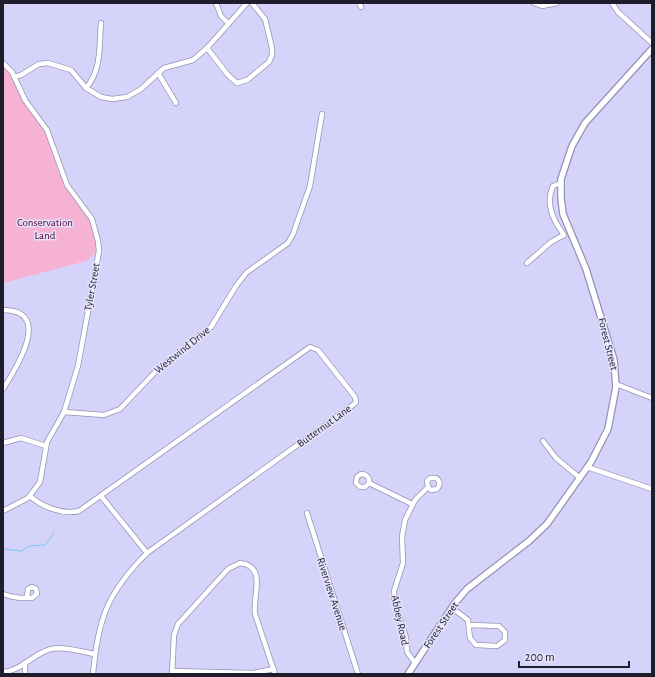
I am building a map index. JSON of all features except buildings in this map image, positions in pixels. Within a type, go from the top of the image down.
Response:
[{"type":"street","points":[[216,3],[219,12],[229,24]]},
{"type":"street","points":[[16,76],[24,70],[44,63],[64,67],[74,72],[86,88],[101,97],[122,98],[141,89],[158,72],[167,67],[190,62],[207,48],[247,3]]},
{"type":"street","points":[[207,48],[228,75],[237,83],[247,80],[269,62],[272,50],[265,19],[252,3]]},
{"type":"street","points":[[534,3],[542,6],[557,3]]},
{"type":"street","points":[[612,3],[618,12],[652,43]]},
{"type":"street","points":[[86,88],[93,80],[97,69],[101,23]]},
{"type":"street","name":"Forest Street","points":[[408,674],[452,608],[474,582],[537,534],[580,478],[608,429],[613,410],[616,384],[614,360],[584,262],[567,233],[561,206],[561,183],[569,154],[585,123],[652,49]]},
{"type":"street","name":"Tyler Street","points":[[3,62],[16,76],[25,100],[47,130],[67,185],[92,219],[98,242],[98,258],[78,366],[64,412],[46,446],[40,482],[30,496],[18,505],[3,511]]},
{"type":"street","points":[[158,72],[176,104]]},
{"type":"street","name":"Westwind Drive","points":[[64,412],[104,415],[120,409],[156,370],[211,327],[236,286],[246,273],[288,243],[293,234],[308,191],[322,114]]},
{"type":"street","points":[[527,263],[551,242],[567,233],[554,221],[550,201],[553,186],[561,183]]},
{"type":"street","points":[[3,310],[12,310],[24,314],[28,321],[29,328],[17,366],[3,389]]},
{"type":"street","name":"Butternut Lane","points":[[30,496],[46,506],[74,512],[85,508],[305,350],[312,347],[318,350],[354,395],[356,400],[355,404],[146,553],[121,582],[108,604],[100,624],[94,654],[93,674]]},
{"type":"street","points":[[616,384],[652,398]]},
{"type":"street","points":[[3,443],[21,438],[46,446]]},
{"type":"street","points":[[543,441],[556,458],[580,478]]},
{"type":"street","points":[[587,467],[652,489]]},
{"type":"street","points":[[369,483],[412,504]]},
{"type":"street","name":"Abbey Road","points":[[415,664],[407,652],[406,638],[393,594],[403,563],[404,526],[412,504],[428,487]]},
{"type":"street","points":[[101,496],[146,553]]},
{"type":"street","name":"Riverview Avenue","points":[[307,513],[358,674]]},
{"type":"street","points":[[240,563],[250,566],[257,575],[258,582],[253,606],[275,672],[172,673],[175,632],[178,624],[228,569],[240,563]]},
{"type":"street","points":[[3,594],[13,598],[26,598]]},
{"type":"street","points":[[452,608],[467,619],[470,625],[471,640],[477,646],[497,646],[505,640],[505,632],[499,626],[470,625]]},
{"type":"street","points":[[3,672],[12,671],[44,652],[55,649],[94,654]]},
{"type":"street","points":[[25,663],[25,674]]},
{"type":"green space","name":"Conservation Land","points":[[3,66],[11,76],[20,95],[45,130],[62,179],[85,214],[94,232],[96,253],[86,261],[3,283]]},
{"type":"waterway","points":[[3,549],[21,551],[30,546],[45,545],[54,533]]}]
